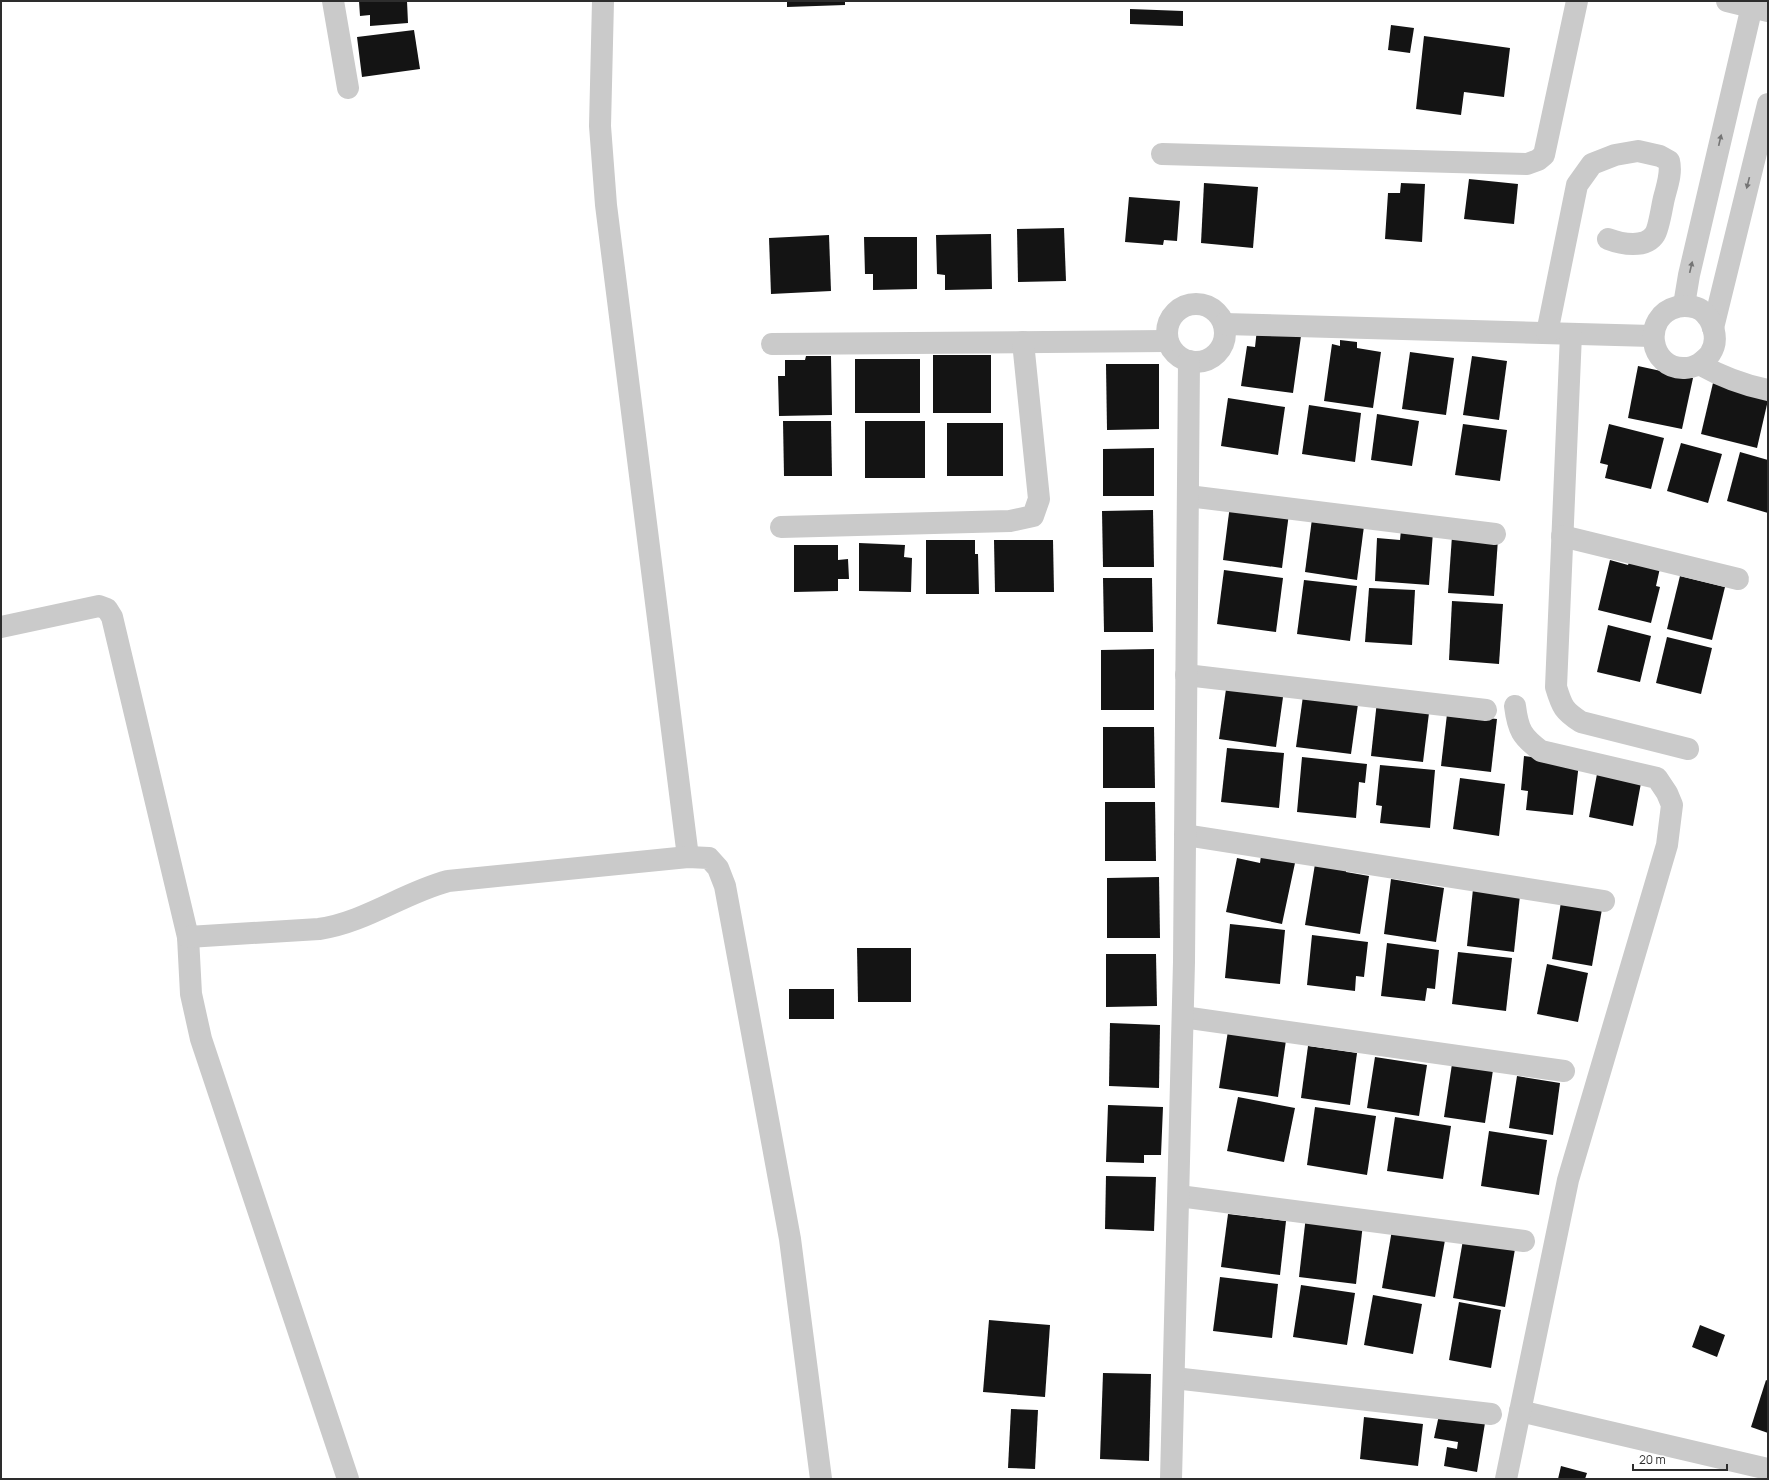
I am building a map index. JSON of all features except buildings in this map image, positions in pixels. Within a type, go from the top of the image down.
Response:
[{"type":"street","points":[[332,1],[348,88]]},
{"type":"street","points":[[603,1],[600,126],[606,204],[688,857]]},
{"type":"street","points":[[1162,154],[1527,164],[1538,160],[1544,155],[1577,1]]},
{"type":"street","points":[[1684,305],[1689,275],[1760,9],[1726,1]]},
{"type":"street","points":[[1713,328],[1768,104]]},
{"type":"street","points":[[1547,333],[1577,184],[1592,164],[1615,155],[1638,151],[1660,156],[1669,161],[1669,178],[1655,234],[1646,241],[1636,244],[1617,242],[1608,239]]},
{"type":"street","points":[[1187,304],[1202,304],[1216,311],[1224,324],[1224,339],[1217,353],[1204,361],[1189,361],[1176,354],[1167,341],[1167,326],[1174,312],[1187,304]]},
{"type":"street","points":[[1684,305],[1700,309],[1711,321],[1715,337],[1711,353],[1699,364],[1684,368],[1668,364],[1657,353],[1652,336],[1657,321],[1668,309],[1684,305]]},
{"type":"street","points":[[1224,324],[1652,336]]},
{"type":"street","points":[[1571,334],[1556,687],[1567,713],[1581,722],[1688,749]]},
{"type":"street","points":[[772,344],[1167,341]]},
{"type":"street","points":[[781,527],[1010,521],[1033,516],[1039,499],[1023,342]]},
{"type":"street","points":[[1171,1479],[1183,1017],[1189,361]]},
{"type":"street","points":[[1699,364],[1719,376],[1744,386],[1768,390]]},
{"type":"street","points":[[1188,496],[1495,534]]},
{"type":"street","points":[[1562,536],[1738,578]]},
{"type":"street","points":[[1,626],[99,606],[108,609],[112,617],[188,937],[191,994],[201,1039],[348,1479]]},
{"type":"street","points":[[1186,675],[1486,710]]},
{"type":"street","points":[[1506,1479],[1568,1180],[1667,845],[1672,806],[1667,792],[1657,778],[1541,751],[1526,740],[1517,722],[1515,706]]},
{"type":"street","points":[[1185,835],[1604,901]]},
{"type":"street","points":[[188,937],[320,929],[338,926],[354,921],[418,890],[448,881],[688,857],[709,858],[718,868],[725,886],[790,1239],[821,1479]]},
{"type":"street","points":[[1183,1017],[1564,1071]]},
{"type":"street","points":[[1179,1196],[1524,1241]]},
{"type":"street","points":[[1174,1378],[1491,1414]]},
{"type":"street","points":[[1520,1411],[1768,1469]]}]
